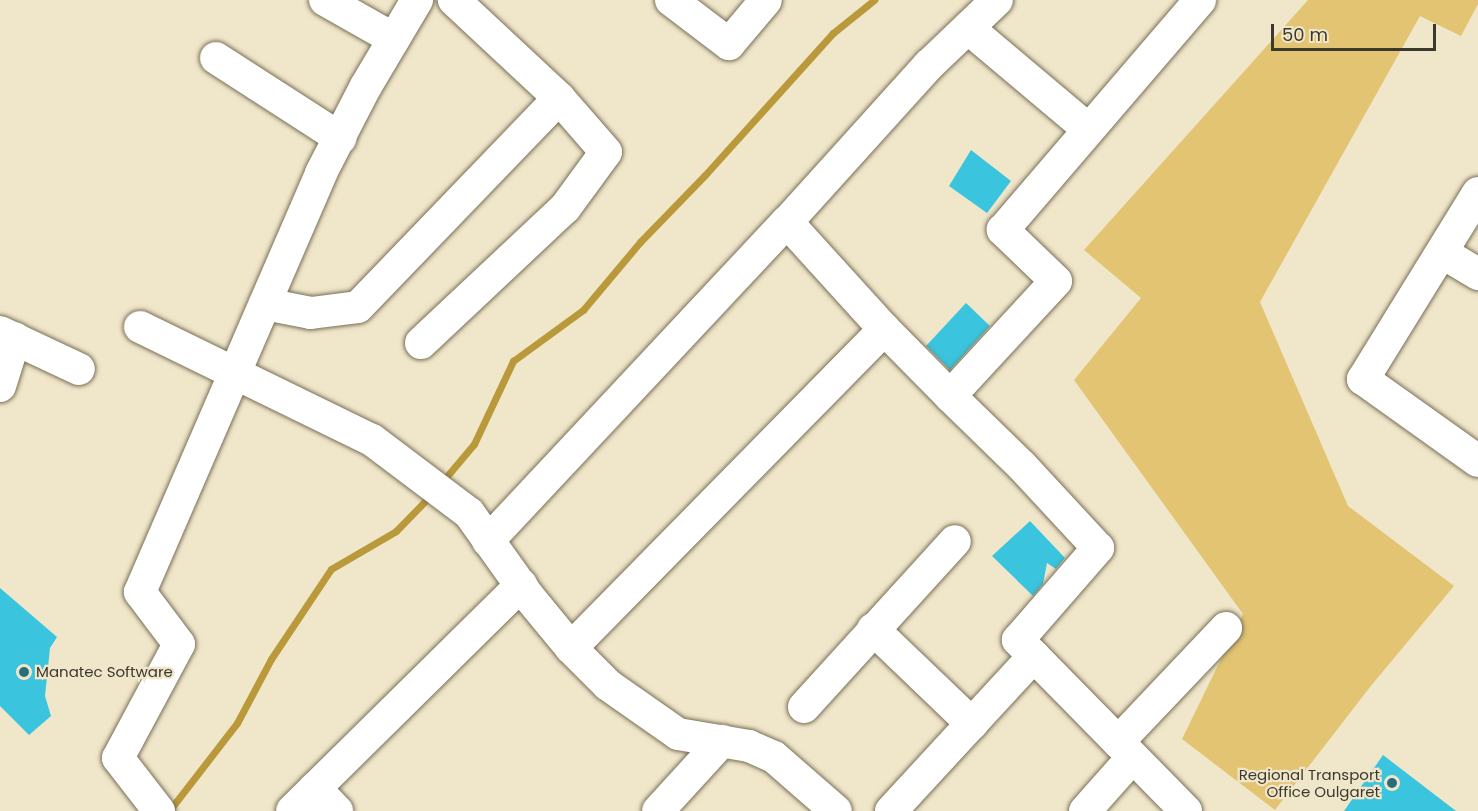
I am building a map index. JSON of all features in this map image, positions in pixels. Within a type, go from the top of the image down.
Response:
[{"type":"street","points":[[326,0],[394,39]]},
{"type":"street","points":[[155,806],[118,758],[179,644],[140,592],[321,173],[366,86],[417,0]]},
{"type":"street","points":[[421,343],[565,208],[606,152],[559,98],[454,0]]},
{"type":"street","points":[[671,0],[729,44],[766,0]]},
{"type":"street","points":[[488,541],[787,222],[929,65],[997,0]]},
{"type":"street","points":[[950,396],[1056,281],[1003,230],[1200,0]]},
{"type":"street","points":[[968,28],[1088,129]]},
{"type":"street","points":[[216,58],[340,138]]},
{"type":"street","points":[[265,304],[311,313],[358,307],[559,98]]},
{"type":"street","points":[[1478,194],[1363,379],[1478,461]]},
{"type":"street","points":[[787,222],[884,329],[1022,466],[1098,548],[1018,640],[1186,811]]},
{"type":"street","points":[[1443,253],[1478,274]]},
{"type":"street","points":[[140,327],[372,440],[469,513],[521,585],[571,648],[608,685],[678,734],[749,746],[774,757],[836,811]]},
{"type":"street","points":[[571,648],[884,329]]},
{"type":"street","points":[[0,386],[8,335],[79,369]]},
{"type":"street","points":[[804,707],[955,541]]},
{"type":"street","points":[[292,811],[521,585]]},
{"type":"street","points":[[1084,811],[1126,750],[1226,628]]},
{"type":"street","points":[[873,629],[972,724]]},
{"type":"street","points":[[891,811],[1034,656]]},
{"type":"street","points":[[658,811],[723,741]]},
{"type":"street","points":[[315,788],[337,811]]},
{"type":"shaded area","points":[[1308,0],[1478,0],[1478,4],[1461,36],[1420,16],[1260,302],[1348,506],[1454,586],[1370,687],[1275,810],[1182,739],[1243,614],[1074,380],[1141,298],[1084,250]]},
{"type":"building","points":[[971,150],[1011,181],[987,213],[949,186]]},
{"type":"building","points":[[966,303],[990,326],[950,370],[926,346]]},
{"type":"building","points":[[1030,521],[1065,558],[1056,569],[1047,563],[1043,584],[1033,596],[992,556]]},
{"type":"building","name":"Manatec Software","points":[[0,588],[57,637],[50,648],[45,696],[51,716],[29,735],[0,706]]},
{"type":"building","name":"Regional Transport Office Oulgaret","points":[[1383,755],[1456,811],[1344,811]]},
{"type":"waterway","points":[[442,482],[474,444],[513,361],[583,310],[640,242],[705,175],[833,33],[874,0]]},
{"type":"waterway","points":[[169,811],[237,723],[271,659],[331,569],[396,531],[431,495]]},
{"type":"place","name":"Manatec Software","points":[[24,672]]},
{"type":"place","name":"Regional Transport Office Oulgaret","points":[[1392,783]]}]
